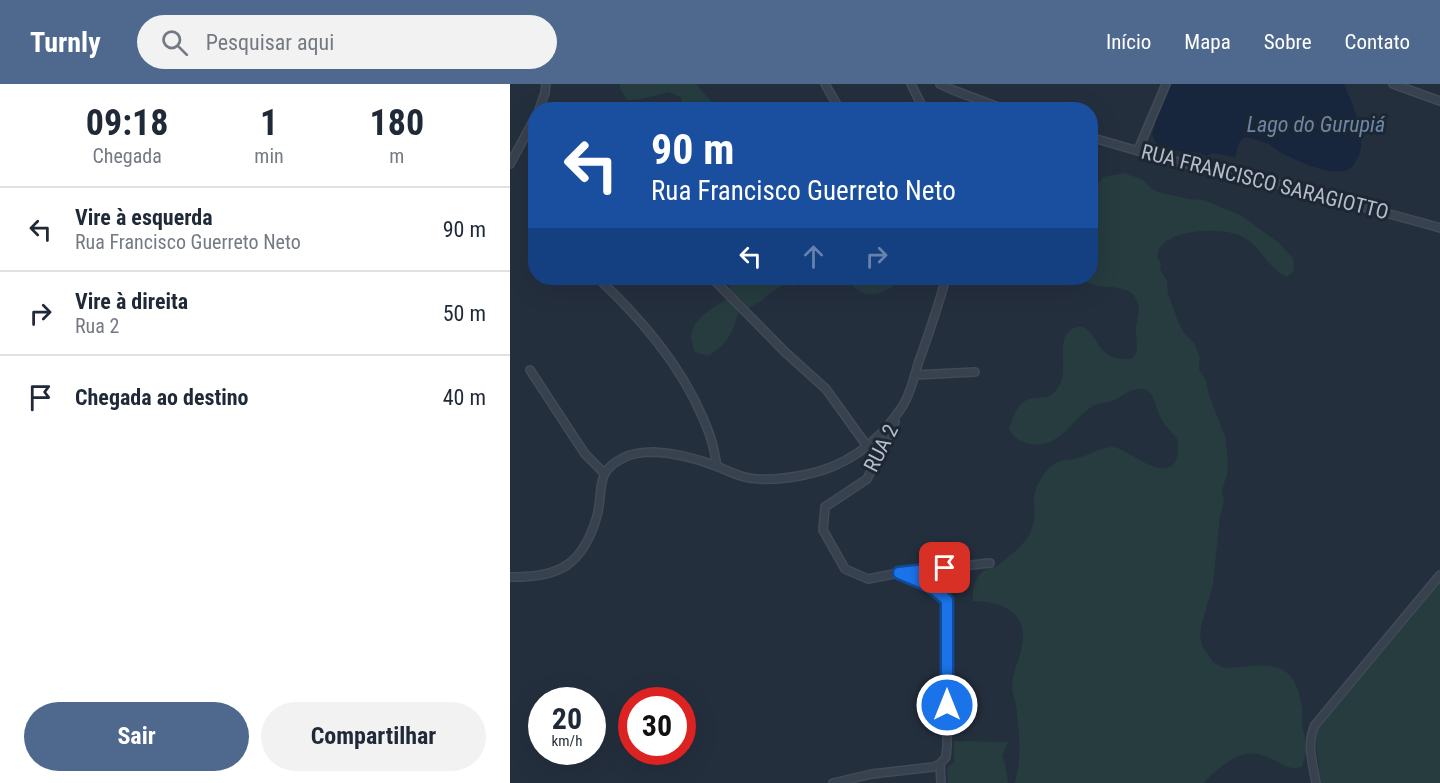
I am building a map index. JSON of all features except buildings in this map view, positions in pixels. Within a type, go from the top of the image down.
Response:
[{"type":"street","points":[[542,102],[546,84]]},
{"type":"street","points":[[825,84],[835,102]]},
{"type":"street","points":[[911,84],[920,102]]},
{"type":"street","points":[[940,84],[985,102]]},
{"type":"street","points":[[1138,150],[1166,84]]},
{"type":"street","points":[[1394,84],[1440,101]]},
{"type":"street","points":[[510,164],[528,131]]},
{"type":"street","name":"RUA FRANCISCO SARAGIOTTO","points":[[1098,139],[1169,160],[1255,178],[1440,228]]},
{"type":"street","points":[[604,285],[632,312],[683,378],[696,401],[711,437],[717,466]]},
{"type":"street","points":[[719,285],[826,389],[867,446]]},
{"type":"street","points":[[510,577],[529,578],[547,575],[564,568],[577,556],[588,539],[597,516],[604,473],[612,464],[625,456],[641,452],[662,452],[686,456],[741,476],[762,479],[789,478],[818,472],[843,463],[867,446],[886,428],[903,405],[944,285]]},
{"type":"street","points":[[530,370],[585,454],[604,473]]},
{"type":"street","points":[[915,375],[975,372]]},
{"type":"street","name":"RUA 2","points":[[903,405],[867,479],[825,507],[823,530],[845,569],[868,579],[990,562]]},
{"type":"street","points":[[833,783],[872,774],[933,767],[940,764],[945,757],[947,746],[947,600],[930,586],[899,573]]},
{"type":"street","points":[[1316,783],[1310,740],[1315,726],[1440,575]]},
{"type":"street","points":[[940,764],[941,783]]},
{"type":"green space","points":[[620,84],[697,84],[712,102],[681,102],[682,98],[669,92],[642,99],[627,100]]},
{"type":"green space","points":[[1124,173],[1143,180],[1158,192],[1204,200],[1242,216],[1279,243],[1293,258],[1293,272],[1287,277],[1274,268],[1255,246],[1243,237],[1214,231],[1190,233],[1170,239],[1163,244],[1157,257],[1161,263],[1160,269],[1167,281],[1168,294],[1178,321],[1184,333],[1194,343],[1200,357],[1199,369],[1206,381],[1225,436],[1228,461],[1222,490],[1224,502],[1220,516],[1213,584],[1200,638],[1213,662],[1220,666],[1226,668],[1277,667],[1293,679],[1302,708],[1306,744],[1306,755],[1301,767],[1289,767],[1263,755],[1250,753],[1227,763],[1204,783],[1015,783],[1019,763],[1019,743],[1017,711],[1012,687],[1021,651],[1022,628],[1013,612],[996,604],[973,601],[973,589],[977,578],[985,570],[996,567],[1028,536],[1034,520],[1036,488],[1042,476],[1051,466],[1064,460],[1079,458],[1104,448],[1113,447],[1153,467],[1162,468],[1169,467],[1175,462],[1177,454],[1177,438],[1163,421],[1151,394],[1142,389],[1133,390],[1112,401],[1093,406],[1055,440],[1047,443],[1037,445],[1026,443],[1016,438],[1009,429],[1021,404],[1029,399],[1050,396],[1060,384],[1063,369],[1063,343],[1070,331],[1077,327],[1086,329],[1102,350],[1112,356],[1132,359],[1136,353],[1139,307],[1134,296],[1129,291],[1095,285],[1098,285],[1098,183],[1104,177]]},
{"type":"green space","points":[[731,285],[783,285],[738,314],[728,338],[720,348],[708,356],[695,352],[691,339],[695,324],[704,314],[727,299]]},
{"type":"green space","points":[[852,285],[893,285],[872,294],[858,290]]},
{"type":"green space","points":[[1440,580],[1440,783],[1321,783],[1315,736],[1319,727]]},
{"type":"green space","points":[[954,741],[1008,742],[1002,757],[1008,783],[948,783],[947,768],[954,762]]},
{"type":"water","name":"Lago do Gurupiá","points":[[1171,84],[1344,84],[1360,132],[1360,151],[1357,159],[1352,167],[1336,172],[1304,163],[1266,143],[1244,137],[1239,143],[1235,157],[1213,153],[1206,156],[1200,153],[1166,149],[1156,143],[1152,135]]},
{"type":"route","points":[[945,568],[899,573],[930,586],[947,600],[947,705]]}]
